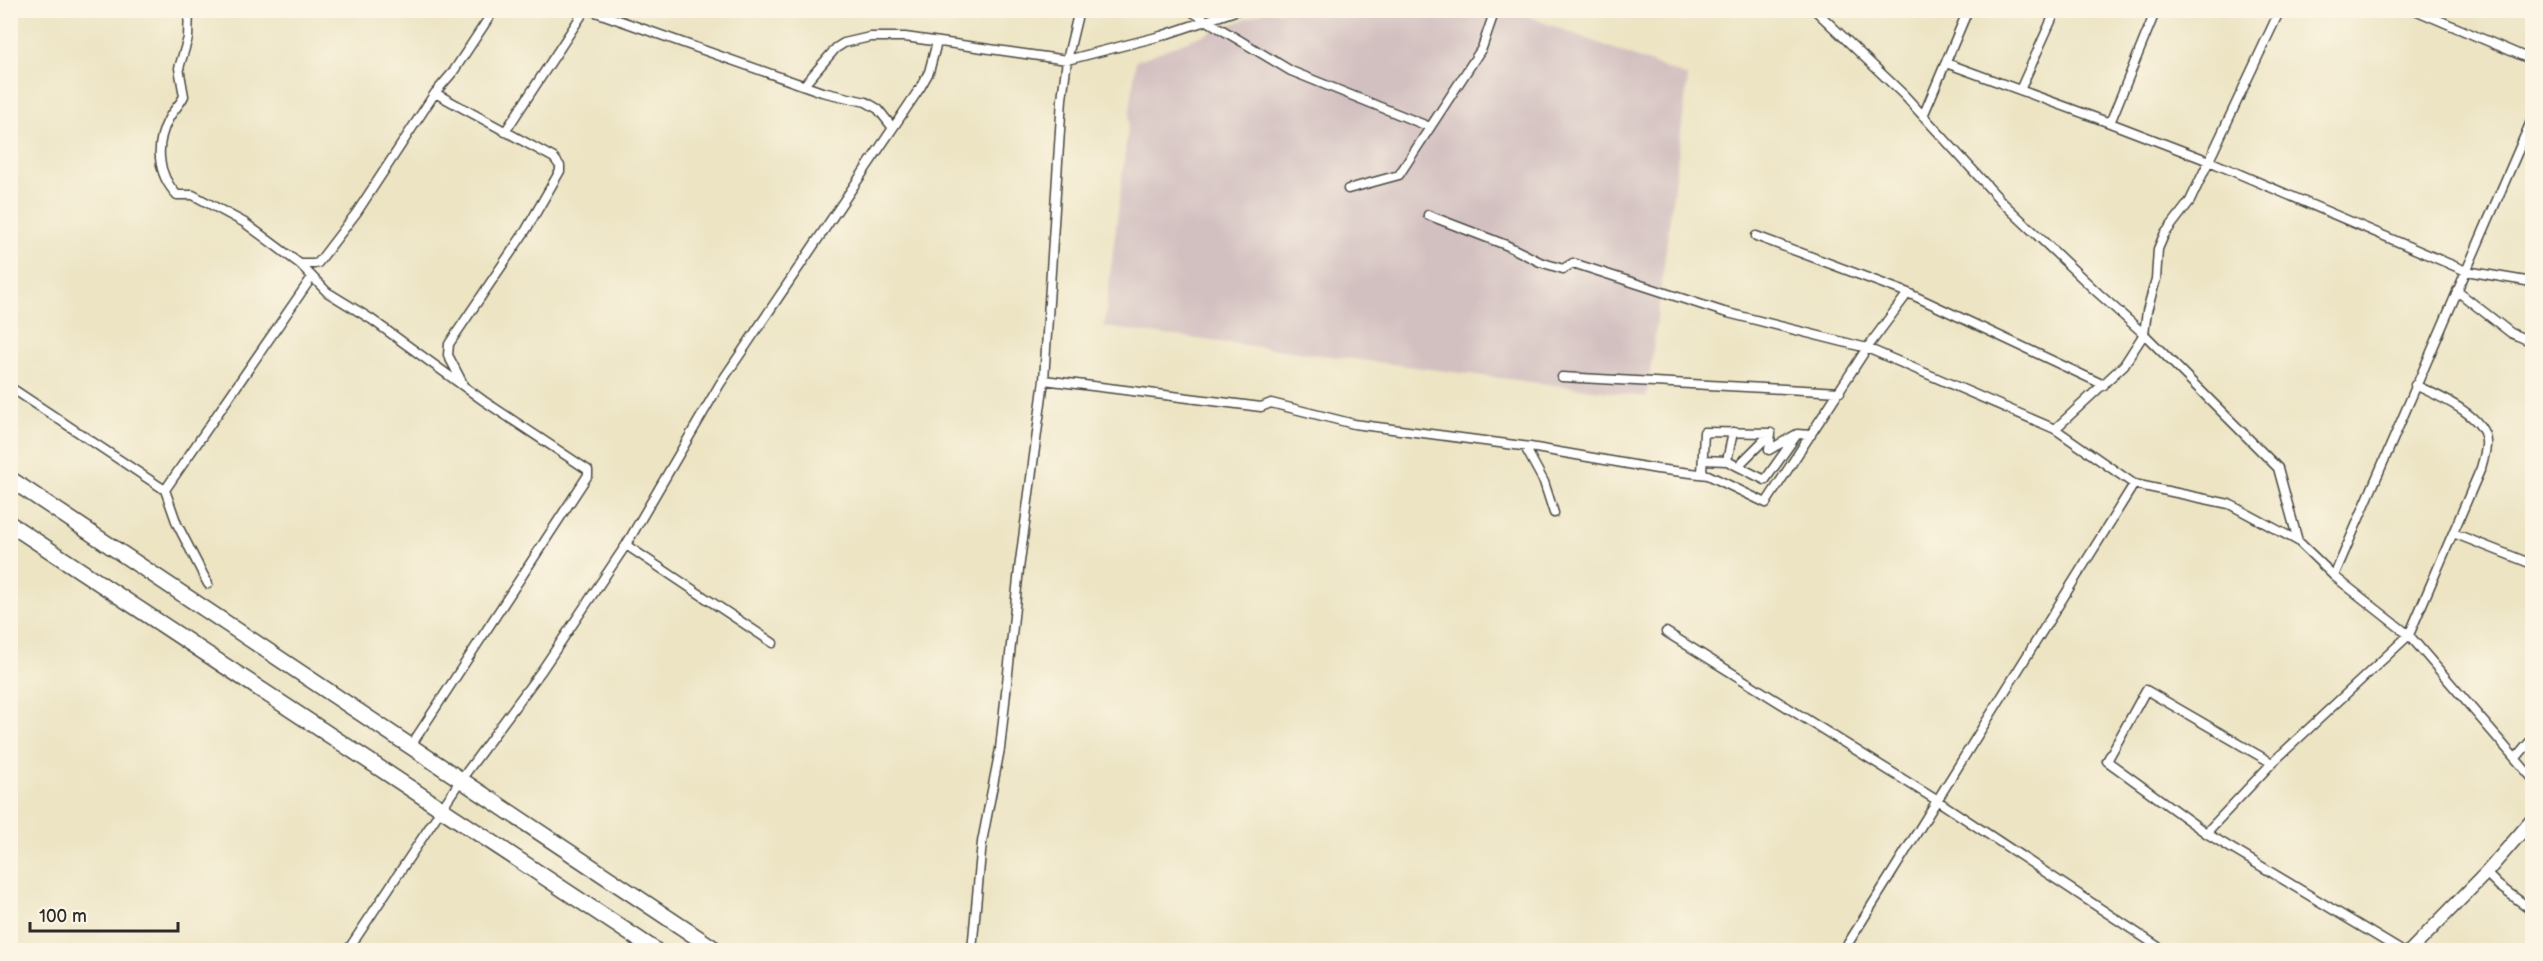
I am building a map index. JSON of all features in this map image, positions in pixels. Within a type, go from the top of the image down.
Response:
[{"type":"highway","points":[[10,479],[717,951]]},
{"type":"highway","points":[[10,524],[655,951]]},
{"type":"street","points":[[189,10],[188,38],[179,68],[184,96],[169,117],[160,140],[159,153],[164,173],[177,195],[193,195],[245,224],[300,264],[327,292],[371,319],[484,401],[586,467],[588,476],[410,747]]},
{"type":"street","points":[[300,264],[314,264],[324,256],[357,212],[435,93],[453,72],[494,10]]},
{"type":"street","points":[[505,132],[585,10]]},
{"type":"street","points":[[590,10],[805,84],[822,92],[866,102],[878,109],[893,128]]},
{"type":"street","points":[[972,951],[982,842],[1000,749],[1019,569],[1044,380],[1062,99],[1067,60],[1079,10]]},
{"type":"street","points":[[1190,10],[1291,71],[1430,127]]},
{"type":"street","points":[[805,84],[836,48],[844,43],[870,37],[905,37],[1067,60],[1161,36],[1238,10]]},
{"type":"street","points":[[1348,189],[1399,175],[1482,48],[1495,10]]},
{"type":"street","points":[[1815,10],[1923,116],[2003,203],[2144,334],[2278,468],[2298,541]]},
{"type":"street","points":[[1923,116],[1968,10]]},
{"type":"street","points":[[2020,90],[2056,10]]},
{"type":"street","points":[[2110,123],[2156,10]]},
{"type":"street","points":[[2055,429],[2124,365],[2144,334],[2147,311],[2156,279],[2158,249],[2164,235],[2190,201],[2280,10]]},
{"type":"street","points":[[2415,10],[2532,60]]},
{"type":"street","points":[[348,951],[460,781],[542,670],[626,545],[720,384],[929,72],[937,42]]},
{"type":"street","points":[[1946,63],[2209,161],[2466,271],[2532,282]]},
{"type":"street","points":[[435,93],[558,161],[560,171],[526,230],[449,344],[448,355],[464,385]]},
{"type":"street","points":[[2334,576],[2532,119]]},
{"type":"street","points":[[1428,215],[1506,245],[1540,262],[1563,269],[1573,263],[1724,312],[1867,348],[2055,429],[2134,484],[2229,504],[2298,541],[2334,576],[2409,635],[2532,778]]},
{"type":"street","points":[[1756,236],[1908,293],[2104,385]]},
{"type":"street","points":[[165,490],[312,276]]},
{"type":"street","points":[[2457,291],[2511,333],[2532,342]]},
{"type":"street","points":[[1044,380],[1261,407],[1271,403],[1354,424],[1525,447],[1657,469],[1708,474],[1766,502],[1867,348],[1908,293]]},
{"type":"street","points":[[1562,377],[1840,392]]},
{"type":"street","points":[[2206,833],[2272,763],[2409,635],[2481,468],[2486,441],[2484,432],[2476,421],[2447,400],[2415,385]]},
{"type":"street","points":[[10,387],[165,490],[177,524],[208,584]]},
{"type":"street","points":[[1702,474],[1704,432],[1771,433]]},
{"type":"street","points":[[1727,461],[1733,432]]},
{"type":"street","points":[[1771,433],[1769,450],[1797,434],[1811,435]]},
{"type":"street","points":[[1738,466],[1771,433]]},
{"type":"street","points":[[1703,460],[1727,461],[1765,480],[1797,434]]},
{"type":"street","points":[[1525,447],[1544,482],[1554,513]]},
{"type":"street","points":[[1844,951],[2134,484]]},
{"type":"street","points":[[2453,533],[2532,564]]},
{"type":"street","points":[[626,545],[773,643]]},
{"type":"street","points":[[1666,632],[1938,801],[2163,951]]},
{"type":"street","points":[[2272,763],[2146,690],[2107,761],[2206,833],[2400,951]]},
{"type":"street","points":[[2516,758],[2532,739]]},
{"type":"street","points":[[2411,951],[2486,873],[2532,820]]},
{"type":"street","points":[[2486,873],[2499,886],[2532,910]]},
{"type":"shaded area","points":[[1511,10],[1688,77],[1647,397],[1104,327],[1136,61],[1266,11]]}]
